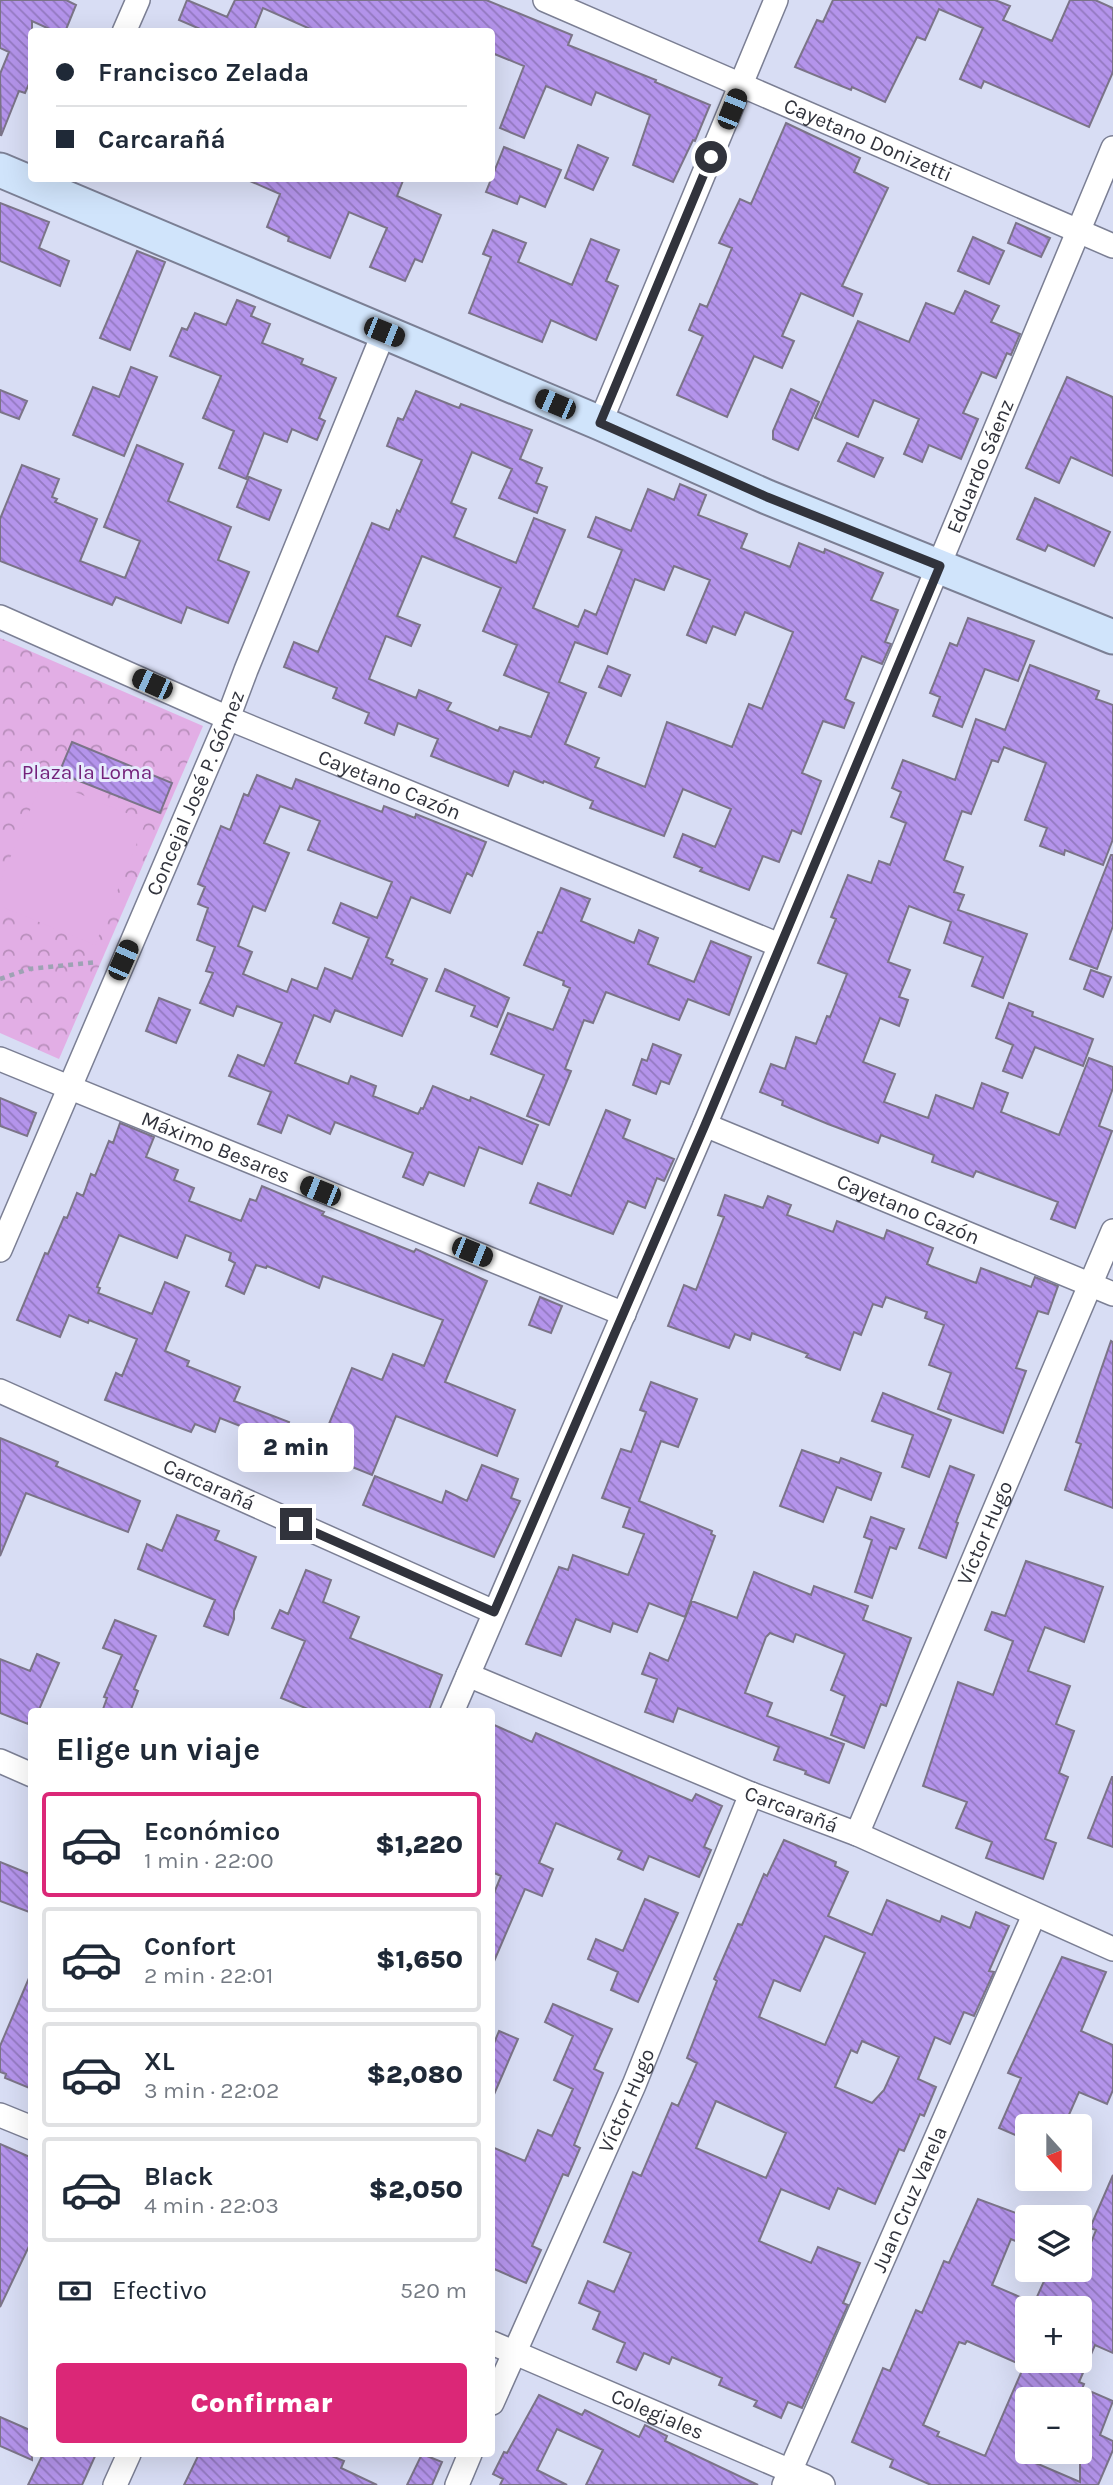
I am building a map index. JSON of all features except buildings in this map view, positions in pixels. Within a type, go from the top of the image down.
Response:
[{"type":"street","points":[[126,28],[138,0]]},
{"type":"street","name":"Cayetano Donizetti","points":[[545,0],[1113,246]]},
{"type":"street","points":[[600,423],[776,0]]},
{"type":"street","name":"Eduardo Sáenz","points":[[454,1708],[705,1125],[1113,148]]},
{"type":"street","points":[[0,170],[28,177]]},
{"type":"street","points":[[57,185],[384,332],[767,497],[1113,637]]},
{"type":"street","name":"Concejal José P. Gómez","points":[[0,1250],[229,718],[246,670],[384,332]]},
{"type":"street","name":"Cayetano Cazón","points":[[0,617],[229,718],[779,945]]},
{"type":"street","name":"Máximo Besares","points":[[0,1059],[624,1314]]},
{"type":"street","name":"Cayetano Cazón","points":[[705,1125],[1113,1294]]},
{"type":"street","name":"Víctor Hugo","points":[[857,1835],[1113,1231]]},
{"type":"street","name":"Carcarañá","points":[[0,1391],[494,1612]]},
{"type":"street","name":"Carcarañá","points":[[468,1675],[751,1794],[857,1835],[1113,1949]]},
{"type":"street","points":[[0,1761],[28,1773]]},
{"type":"street","name":"Víctor Hugo","points":[[495,2396],[634,2085],[751,1794]]},
{"type":"street","name":"Juan Cruz Varela","points":[[787,2478],[1034,1915]]},
{"type":"street","points":[[0,2116],[28,2127]]},
{"type":"street","name":"Colegiales","points":[[495,2344],[787,2478],[823,2485]]},
{"type":"street","points":[[115,2485],[128,2457]]},
{"type":"street","points":[[457,2485],[469,2457]]},
{"type":"path","points":[[0,979],[29,969],[123,960]]},
{"type":"green space","name":"Plaza la Loma","points":[[0,638],[203,726],[59,1059],[0,1033]]},
{"type":"green space","points":[[43,779],[146,821],[95,945],[0,906],[0,882]]},
{"type":"route","points":[[296,1524],[494,1612],[705,1125],[940,566],[767,497],[600,423],[711,157]]}]
